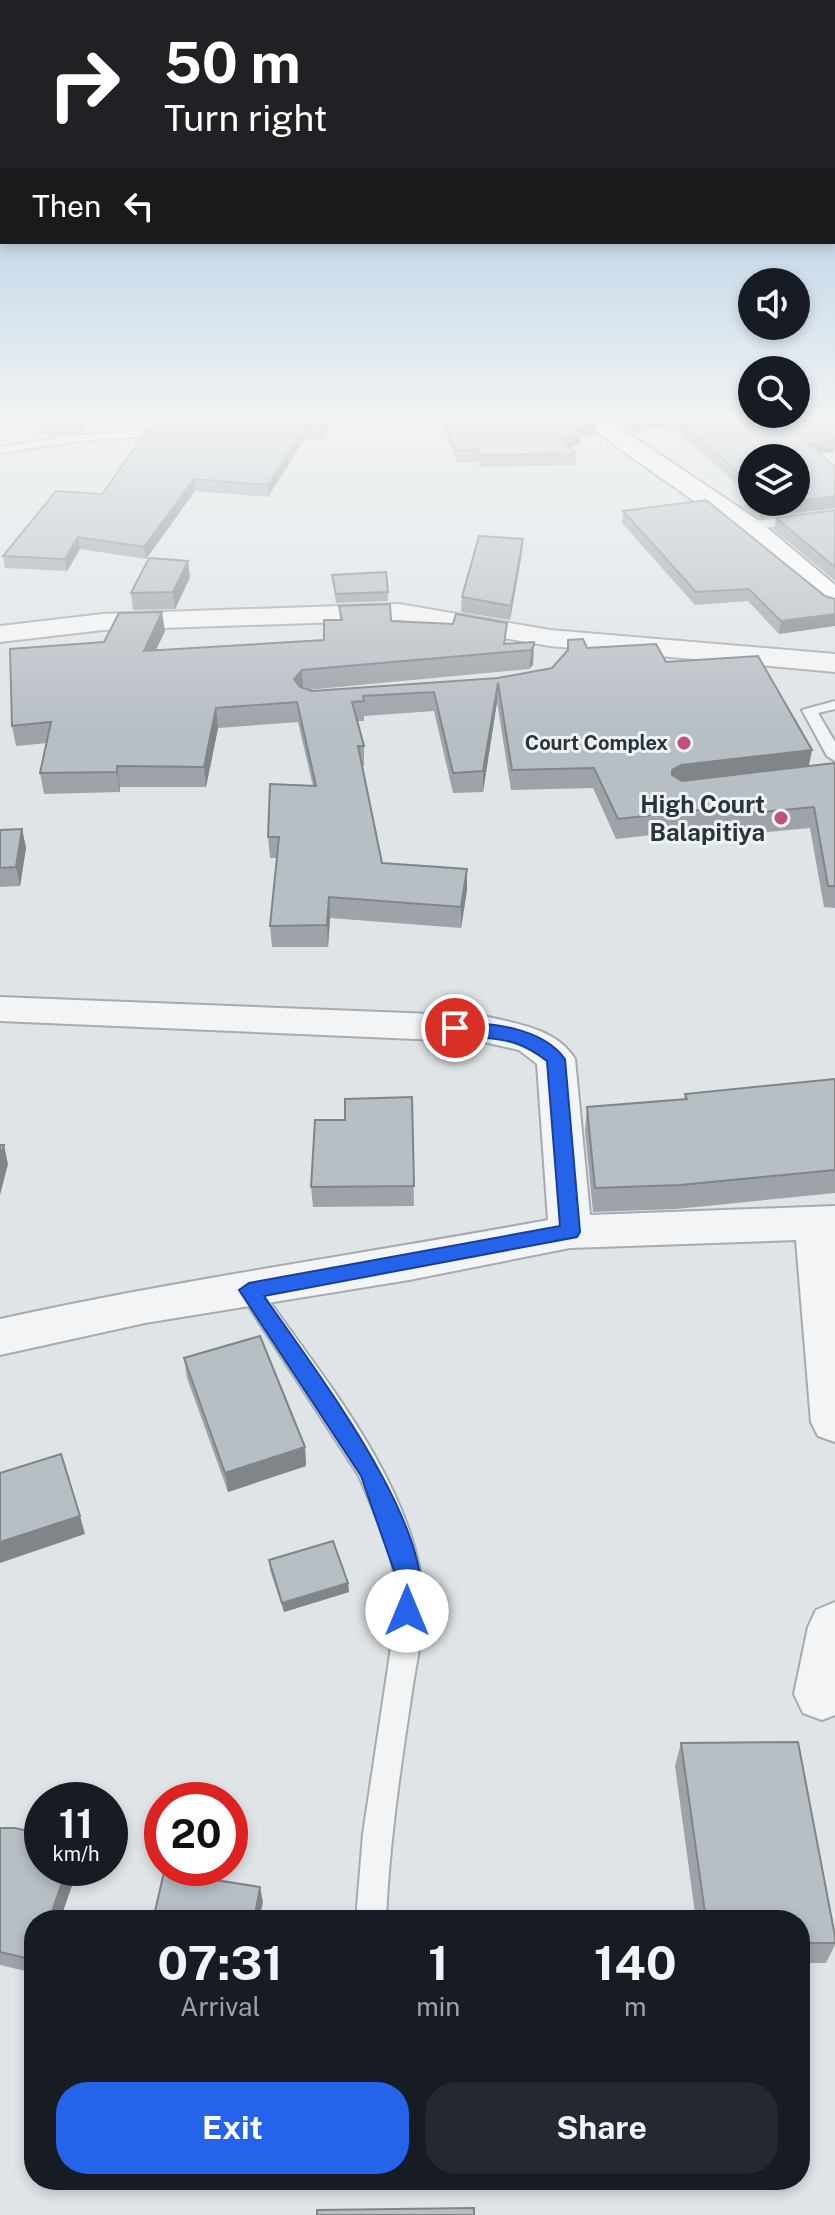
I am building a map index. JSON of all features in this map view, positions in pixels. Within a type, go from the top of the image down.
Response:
[{"type":"highway","points":[[743,522],[835,600]]},
{"type":"street","points":[[0,634],[103,622],[399,612],[550,638],[835,663]]},
{"type":"street","points":[[550,638],[550,668]]},
{"type":"street","points":[[0,1009],[484,1029],[532,1041],[556,1059],[570,1232]]},
{"type":"street","points":[[0,1337],[145,1305],[249,1290],[570,1232],[826,1224],[835,1422]]},
{"type":"street","points":[[822,1694],[835,1627]]},
{"type":"lane","points":[[748,526],[777,522]]},
{"type":"lane","points":[[835,705],[809,710],[835,756]]},
{"type":"lane","points":[[249,1290],[371,1472],[393,1526],[410,1582],[378,1830],[372,1910]]},
{"type":"building","points":[[30,522],[162,522],[144,547],[78,537],[65,559],[3,556]]},
{"type":"building","points":[[633,522],[734,522],[825,596],[835,599],[835,614],[781,621],[749,589],[696,592]]},
{"type":"building","points":[[781,522],[835,522],[835,567]]},
{"type":"building","points":[[479,536],[523,539],[511,606],[462,597]]},
{"type":"building","points":[[149,558],[188,561],[173,592],[131,593]]},
{"type":"building","points":[[386,572],[388,592],[336,594],[332,575]]},
{"type":"building","points":[[390,604],[391,621],[453,624],[456,614],[507,623],[504,644],[534,642],[534,645],[531,650],[302,670],[294,679],[300,687],[312,691],[498,678],[552,668],[568,650],[568,640],[583,639],[587,648],[656,644],[666,662],[758,656],[812,750],[681,765],[672,770],[672,775],[682,781],[835,763],[835,886],[828,886],[814,807],[741,814],[735,806],[618,819],[594,768],[512,770],[498,683],[483,771],[453,773],[434,692],[363,696],[364,701],[352,702],[364,746],[358,746],[382,863],[467,869],[461,907],[329,897],[327,925],[270,926],[279,837],[268,837],[270,784],[316,786],[297,702],[216,708],[204,767],[117,766],[117,772],[40,773],[51,722],[12,726],[10,649],[104,642],[119,613],[162,612],[144,651],[324,640],[324,620],[342,620],[339,606]]},
{"type":"building","points":[[22,829],[16,867],[0,868],[0,830]]},
{"type":"building","points":[[835,1079],[835,1170],[680,1185],[595,1188],[587,1107],[687,1099],[685,1094]]},
{"type":"building","points":[[412,1097],[414,1186],[311,1187],[315,1120],[345,1120],[345,1099]]},
{"type":"building","points":[[260,1336],[305,1447],[225,1473],[184,1358]]},
{"type":"building","points":[[61,1454],[80,1516],[0,1542],[0,1473]]},
{"type":"building","points":[[333,1541],[348,1583],[282,1603],[269,1560]]},
{"type":"building","points":[[798,1742],[835,1943],[810,1943],[810,1910],[705,1910],[681,1743]]},
{"type":"building","points":[[0,1828],[24,1830],[24,1886],[61,1886],[52,1910],[24,1910],[24,1958],[0,1952]]},
{"type":"building","points":[[248,1885],[260,1887],[256,1910],[155,1910],[161,1886]]},
{"type":"building","points":[[474,2208],[474,2215],[317,2215],[317,2210]]},
{"type":"place","name":"Court Complex","points":[[684,743]]},
{"type":"place","name":"High Court Balapitiya","points":[[781,818]]},
{"type":"route","points":[[407,1611],[410,1582],[393,1526],[371,1472],[249,1290],[570,1232],[556,1059],[532,1041],[484,1029],[455,1028]]}]
